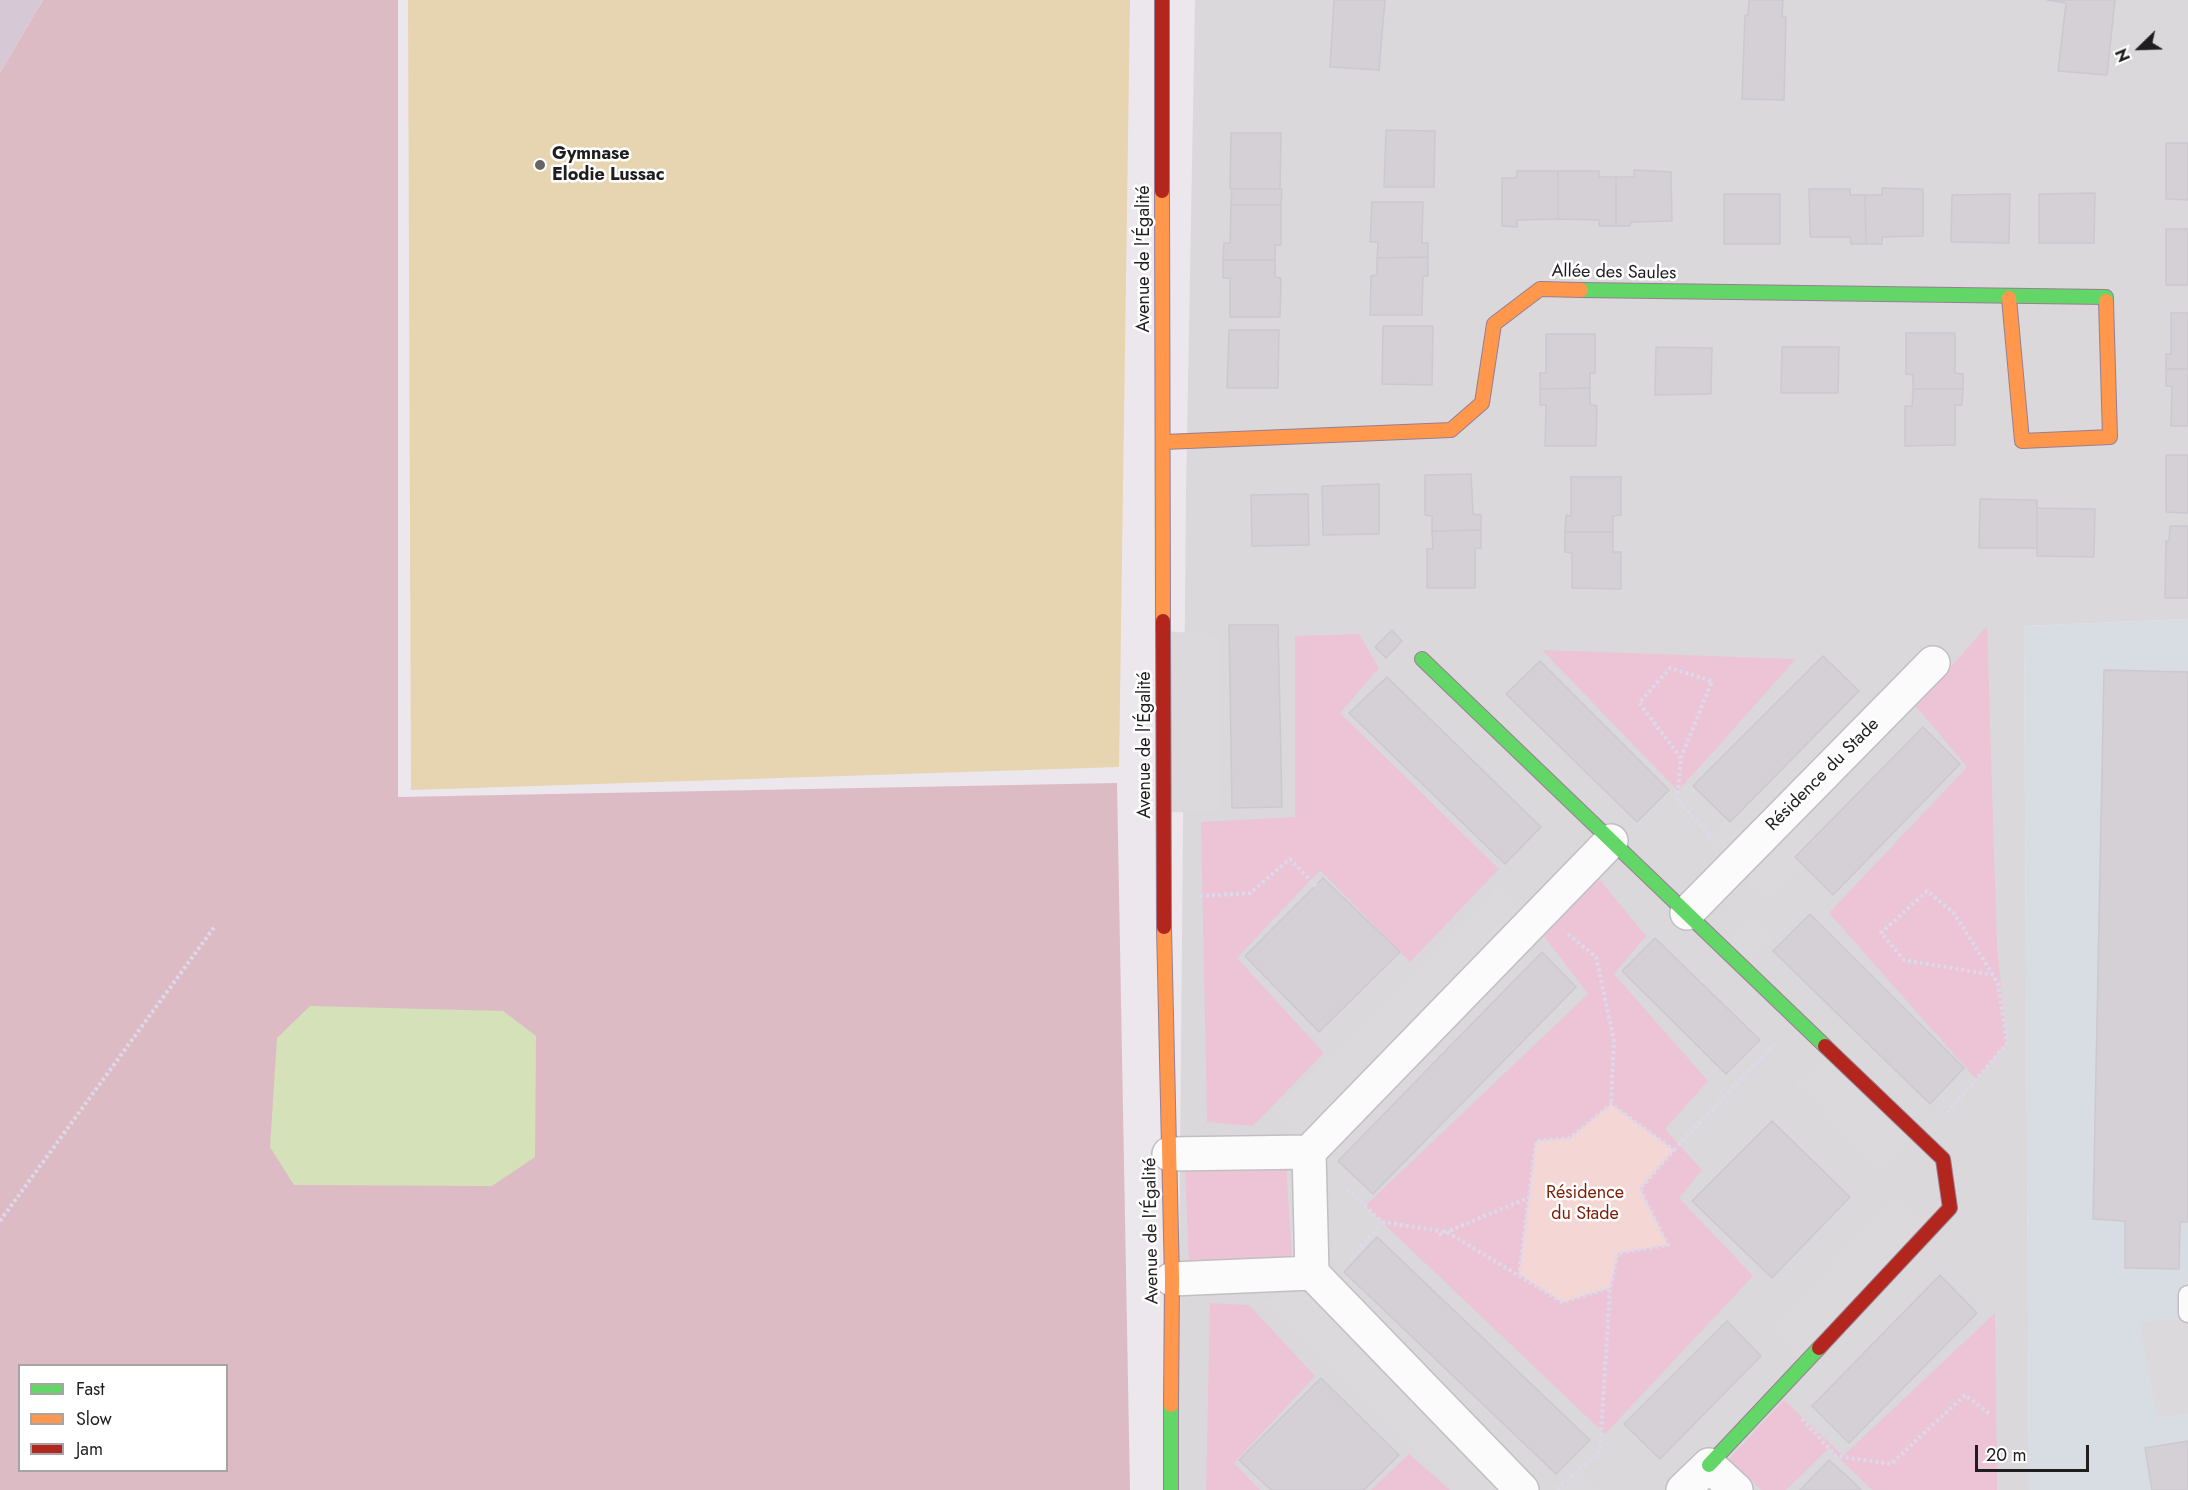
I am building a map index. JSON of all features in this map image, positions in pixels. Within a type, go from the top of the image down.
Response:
[{"type":"street","name":"Avenue de l'Égalité","points":[[1162,0],[1164,897],[1172,1279],[1171,1490]]},
{"type":"street","name":"Allée des Saules","points":[[1164,442],[1451,429],[1482,403],[1494,324],[1540,290],[2009,298],[2106,297],[2110,437],[2022,441],[2009,298]]},
{"type":"street","points":[[1422,659],[1943,1159],[1950,1208],[1683,1490]]},
{"type":"street","name":"Résidence du Stade","points":[[1687,913],[1933,663]]},
{"type":"street","points":[[1170,1154],[1309,1152],[1611,841]]},
{"type":"street","points":[[1309,1152],[1312,1273],[1522,1490]]},
{"type":"street","points":[[1172,1279],[1312,1273]]},
{"type":"street","points":[[1709,1465],[1736,1490]]},
{"type":"lane","points":[[2188,1295],[2188,1313]]},
{"type":"path","points":[[1681,758],[1639,703],[1670,668],[1712,681],[1681,758],[1677,800],[1737,862]]},
{"type":"path","points":[[1164,897],[1250,893],[1290,859],[1316,886]]},
{"type":"path","points":[[1923,1141],[2007,1043],[1998,984],[1993,975],[1954,913],[1927,891],[1881,933],[1904,960],[1993,975]]},
{"type":"path","points":[[1519,1274],[1536,1141],[1570,1138],[1611,1104],[1614,1040],[1596,957],[1542,912]]},
{"type":"path","points":[[0,1221],[215,926]]},
{"type":"path","points":[[1556,1490],[1600,1451],[1610,1288],[1618,1253],[1668,1245],[1640,1189],[1797,1019]]},
{"type":"path","points":[[1611,1104],[1674,1150]]},
{"type":"path","points":[[1439,1235],[1528,1198]]},
{"type":"path","points":[[1382,1222],[1448,1232],[1562,1302],[1610,1288]]},
{"type":"path","points":[[1777,1393],[1836,1456],[1891,1464],[1965,1395],[1990,1414]]},
{"type":"shaded area","points":[[0,0],[43,0],[0,73]]},
{"type":"shaded area","points":[[43,0],[398,0],[398,797],[1117,783],[1130,1490],[0,1490],[0,73]]},
{"type":"shaded area","points":[[408,0],[1130,0],[1119,767],[411,790]]},
{"type":"shaded area","points":[[1195,0],[2188,0],[2188,619],[2024,626],[2029,1490],[1177,1490],[1186,492]]},
{"type":"shaded area","points":[[2188,619],[2188,1490],[2029,1490],[2024,626]]},
{"type":"shaded area","points":[[1164,631],[1220,635],[1220,813],[1164,812]]},
{"type":"shaded area","points":[[1859,691],[1879,718],[1793,806],[1817,835],[1795,856],[1806,867],[1769,904],[1730,869],[1704,840]]},
{"type":"shaded area","points":[[1500,883],[1534,920],[1312,1149],[1272,1114]]},
{"type":"shaded area","points":[[1752,915],[1774,938],[1744,968],[1718,944]]},
{"type":"shaded area","points":[[310,1006],[503,1011],[536,1036],[535,1157],[492,1186],[294,1185],[270,1147],[277,1038]]},
{"type":"shaded area","points":[[1829,1050],[1918,1135],[1878,1173],[1795,1084]]},
{"type":"shaded area","points":[[1897,1194],[1933,1226],[1805,1364],[1768,1327]]},
{"type":"shaded area","points":[[1312,1273],[1522,1490],[1455,1490],[1262,1304]]},
{"type":"shaded area","points":[[2188,1319],[2188,1413],[2157,1418],[2140,1322]]},
{"type":"shaded area","points":[[1580,1469],[1601,1490],[1556,1490]]},
{"type":"green space","points":[[1987,626],[1997,947],[2007,1043],[1976,1079],[1829,913],[1967,767],[1916,706]]},
{"type":"green space","points":[[1359,634],[1379,668],[1340,713],[1499,869],[1410,962],[1320,870],[1237,958],[1324,1053],[1253,1126],[1207,1122],[1201,822],[1295,817],[1295,636]]},
{"type":"green space","points":[[1542,650],[1796,659],[1678,791]]},
{"type":"green space","points":[[1595,874],[1646,936],[1614,974],[1708,1081],[1665,1129],[1702,1170],[1679,1198],[1753,1276],[1605,1434],[1365,1206],[1588,994],[1537,927]]},
{"type":"green space","name":"Résidence du Stade","points":[[1611,1104],[1674,1150],[1640,1189],[1668,1245],[1618,1253],[1610,1288],[1562,1302],[1519,1274],[1536,1141],[1570,1138]]},
{"type":"green space","points":[[1286,1162],[1292,1259],[1189,1263],[1185,1170]]},
{"type":"green space","points":[[1210,1303],[1249,1305],[1315,1376],[1234,1463],[1260,1490],[1206,1490]]},
{"type":"green space","points":[[1995,1313],[1997,1490],[1872,1490],[1829,1448],[1786,1490],[1761,1490],[1729,1459],[1784,1400],[1843,1456]]},
{"type":"green space","points":[[1409,1454],[1450,1490],[1371,1490]]},
{"type":"building","points":[[1334,0],[1385,0],[1379,70],[1330,67]]},
{"type":"building","points":[[1749,0],[1783,0],[1782,17],[1786,17],[1784,100],[1742,99],[1745,15],[1748,15]]},
{"type":"building","points":[[2047,0],[2115,0],[2107,75],[2058,71],[2066,3]]},
{"type":"building","points":[[1386,130],[1435,131],[1434,187],[1384,187]]},
{"type":"building","points":[[1231,133],[1281,133],[1280,189],[1230,189]]},
{"type":"building","points":[[2166,143],[2188,143],[2188,200],[2166,199]]},
{"type":"building","points":[[1634,170],[1671,172],[1672,221],[1631,222],[1630,226],[1616,226],[1616,177],[1634,177]]},
{"type":"building","points":[[1517,171],[1558,171],[1558,219],[1517,220],[1517,227],[1502,226],[1502,178],[1516,178]]},
{"type":"building","points":[[1558,171],[1599,171],[1599,177],[1616,177],[1616,226],[1599,226],[1599,220],[1558,219]]},
{"type":"building","points":[[1882,188],[1923,189],[1923,236],[1882,237],[1882,244],[1866,244],[1865,195],[1882,195]]},
{"type":"building","points":[[1232,189],[1282,189],[1281,205],[1231,205]]},
{"type":"building","points":[[1809,189],[1850,189],[1850,195],[1865,195],[1866,244],[1851,244],[1850,237],[1810,237]]},
{"type":"building","points":[[2095,193],[2094,243],[2039,243],[2039,194]]},
{"type":"building","points":[[1724,194],[1780,194],[1780,244],[1724,244]]},
{"type":"building","points":[[2010,194],[2009,243],[1951,242],[1952,195]]},
{"type":"building","points":[[1372,202],[1423,202],[1422,243],[1428,243],[1428,257],[1377,258],[1378,242],[1370,242]]},
{"type":"building","points":[[1231,205],[1281,205],[1281,245],[1275,245],[1275,260],[1223,260],[1224,243],[1230,243]]},
{"type":"building","points":[[2166,229],[2188,229],[2188,285],[2166,285]]},
{"type":"building","points":[[1428,257],[1428,276],[1423,276],[1422,315],[1370,315],[1371,276],[1377,275],[1377,258]]},
{"type":"building","points":[[1223,260],[1275,260],[1275,277],[1281,278],[1280,317],[1230,317],[1230,278],[1223,278]]},
{"type":"building","points":[[2171,313],[2188,313],[2188,369],[2166,369],[2166,354],[2171,354]]},
{"type":"building","points":[[1383,326],[1433,326],[1432,385],[1382,384]]},
{"type":"building","points":[[1229,330],[1279,330],[1278,388],[1227,388]]},
{"type":"building","points":[[1906,333],[1955,333],[1955,373],[1963,374],[1963,389],[1913,389],[1913,375],[1906,374]]},
{"type":"building","points":[[1546,334],[1595,334],[1595,373],[1590,373],[1590,388],[1540,389],[1540,373],[1546,373]]},
{"type":"building","points":[[1656,347],[1712,348],[1711,394],[1655,395]]},
{"type":"building","points":[[1782,347],[1839,347],[1838,393],[1781,393]]},
{"type":"building","points":[[2166,369],[2188,369],[2188,426],[2171,426],[2172,386],[2166,386]]},
{"type":"building","points":[[1590,388],[1590,404],[1597,406],[1596,446],[1545,446],[1546,405],[1540,405],[1540,389]]},
{"type":"building","points":[[1913,389],[1963,389],[1962,405],[1955,405],[1955,445],[1905,446],[1905,406],[1912,406]]},
{"type":"building","points":[[2166,455],[2188,455],[2188,513],[2166,512]]},
{"type":"building","points":[[1471,474],[1473,514],[1481,515],[1481,530],[1432,531],[1432,516],[1425,515],[1425,475]]},
{"type":"building","points":[[1571,477],[1621,477],[1621,515],[1613,516],[1613,532],[1565,532],[1566,515],[1571,516]]},
{"type":"building","points":[[1379,484],[1379,534],[1323,535],[1322,486]]},
{"type":"building","points":[[1308,494],[1309,545],[1252,546],[1251,495]]},
{"type":"building","points":[[1980,499],[2037,500],[2037,548],[1979,548]]},
{"type":"building","points":[[2037,508],[2095,509],[2094,557],[2037,556]]},
{"type":"building","points":[[2170,526],[2188,526],[2188,598],[2165,598],[2166,541],[2169,541]]},
{"type":"building","points":[[1481,530],[1481,548],[1475,548],[1475,588],[1427,588],[1427,549],[1433,549],[1432,531]]},
{"type":"building","points":[[1565,532],[1613,532],[1613,552],[1621,552],[1621,589],[1572,588],[1572,553],[1565,552]]},
{"type":"building","points":[[1229,625],[1278,625],[1282,807],[1232,808]]},
{"type":"building","points":[[1392,630],[1402,641],[1386,658],[1375,647]]},
{"type":"building","points":[[1823,656],[1859,691],[1730,822],[1693,786]]},
{"type":"building","points":[[1540,661],[1669,790],[1637,822],[1506,694]]},
{"type":"building","points":[[2104,670],[2188,672],[2188,1222],[2180,1222],[2179,1269],[2125,1268],[2125,1221],[2093,1219]]},
{"type":"building","points":[[1387,677],[1541,827],[1505,864],[1349,713]]},
{"type":"building","points":[[1923,727],[1960,764],[1833,895],[1795,857]]},
{"type":"building","points":[[1323,878],[1400,952],[1319,1032],[1245,956]]},
{"type":"building","points":[[1810,914],[1964,1068],[1930,1104],[1773,951]]},
{"type":"building","points":[[1655,938],[1760,1040],[1726,1074],[1622,971]]},
{"type":"building","points":[[1542,952],[1576,987],[1373,1194],[1338,1161]]},
{"type":"building","points":[[1772,1121],[1850,1197],[1772,1278],[1692,1201]]},
{"type":"building","points":[[1377,1237],[1590,1440],[1556,1474],[1344,1272]]},
{"type":"building","points":[[1940,1275],[1977,1313],[1849,1443],[1812,1406]]},
{"type":"building","points":[[1727,1321],[1761,1356],[1660,1459],[1624,1424]]},
{"type":"building","points":[[1321,1378],[1399,1455],[1364,1490],[1271,1490],[1239,1460]]},
{"type":"building","points":[[2188,1441],[2188,1490],[2152,1490],[2145,1448]]},
{"type":"building","points":[[1829,1460],[1847,1476],[1861,1490],[1800,1490]]},
{"type":"traffic: fast","points":[[1581,290],[2106,297],[2106,301]]},
{"type":"traffic: fast","points":[[1422,659],[1825,1046]]},
{"type":"traffic: fast","points":[[1709,1465],[1819,1348]]},
{"type":"traffic: fast","points":[[1171,1405],[1171,1490]]},
{"type":"traffic: slow","points":[[1162,191],[1163,621]]},
{"type":"traffic: slow","points":[[1164,442],[1451,430],[1482,403],[1494,324],[1540,289],[1581,290]]},
{"type":"traffic: slow","points":[[2009,298],[2022,441],[2110,437],[2106,301]]},
{"type":"traffic: slow","points":[[1164,927],[1172,1279],[1171,1405]]},
{"type":"traffic: jam","points":[[1162,0],[1162,191]]},
{"type":"traffic: jam","points":[[1163,621],[1164,927]]},
{"type":"traffic: jam","points":[[1819,1348],[1950,1208],[1943,1159],[1825,1046]]},
{"type":"place","name":"Gymnase Elodie Lussac","points":[[540,165]]}]
